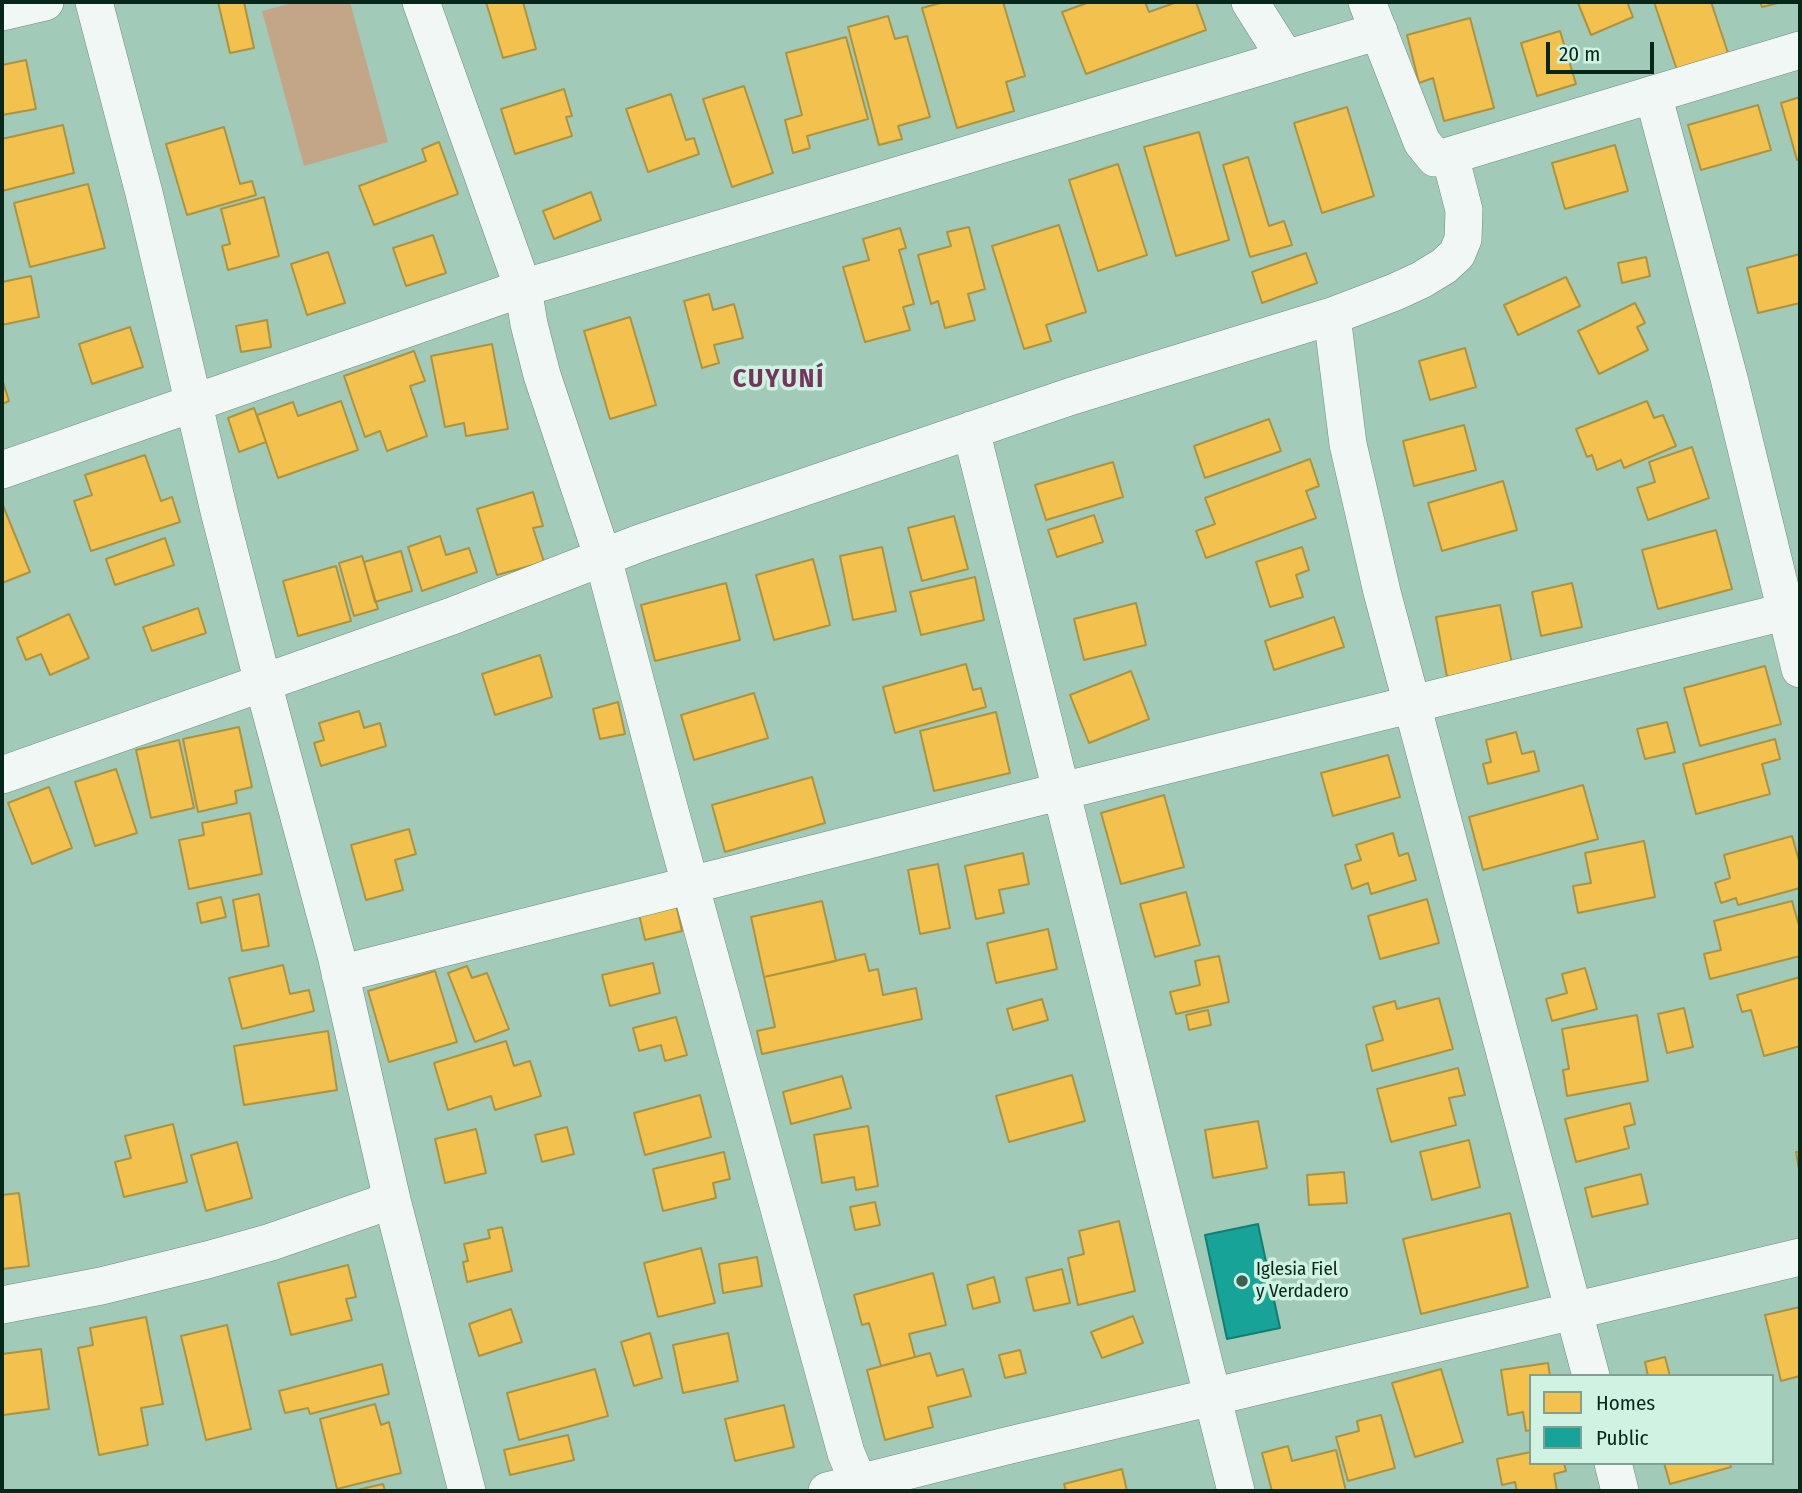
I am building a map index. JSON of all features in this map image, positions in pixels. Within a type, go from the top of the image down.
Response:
[{"type":"street","points":[[2,12],[45,2]]},
{"type":"street","points":[[94,2],[144,193],[193,404],[263,683],[340,974],[392,1200],[467,1491]]},
{"type":"street","points":[[421,2],[523,288],[528,324],[542,375],[603,558],[846,1453],[849,1489],[1213,1397],[1800,1257]]},
{"type":"street","points":[[1250,2],[1286,59]]},
{"type":"street","points":[[2,471],[523,288],[1286,59],[1373,16],[1422,142],[1435,158],[1450,156],[1800,50]]},
{"type":"street","points":[[1653,94],[1793,610],[1800,669]]},
{"type":"street","points":[[2,775],[452,616],[653,538],[1072,396],[1332,316],[1421,280],[1444,266],[1457,254],[1463,239],[1464,210],[1450,156]]},
{"type":"street","points":[[1332,316],[1348,444],[1382,592],[1590,1374]]},
{"type":"street","points":[[971,430],[1236,1491]]},
{"type":"street","points":[[340,974],[1061,791],[1793,610]]},
{"type":"street","points":[[2,1305],[101,1286],[207,1260],[271,1242],[392,1200]]},
{"type":"street","points":[[1614,1465],[1620,1491]]},
{"type":"shaded area","points":[[296,2],[350,2],[388,142],[304,166],[262,11]]},
{"type":"building: Homes","points":[[218,2],[244,2],[254,48],[230,53]]},
{"type":"building: Homes","points":[[486,2],[523,2],[536,49],[503,58]]},
{"type":"building: Homes","points":[[944,2],[1003,2],[1025,76],[1006,82],[1014,111],[957,128],[922,8]]},
{"type":"building: Homes","points":[[1090,2],[1145,2],[1149,12],[1177,2],[1196,2],[1206,30],[1086,74],[1062,12]]},
{"type":"building: Homes","points":[[1627,2],[1633,17],[1591,35],[1578,3]]},
{"type":"building: Homes","points":[[1654,2],[1711,2],[1728,53],[1677,70]]},
{"type":"building: Homes","points":[[1760,2],[1782,2],[1762,7]]},
{"type":"building: Homes","points":[[888,16],[895,39],[907,36],[930,117],[898,126],[902,139],[879,145],[848,27]]},
{"type":"building: Homes","points":[[1470,18],[1494,108],[1444,121],[1433,78],[1419,83],[1407,35]]},
{"type":"building: Homes","points":[[1560,31],[1576,84],[1537,96],[1521,43]]},
{"type":"building: Homes","points":[[846,37],[868,119],[807,136],[810,148],[793,153],[785,120],[802,115],[786,53]]},
{"type":"building: Homes","points":[[26,60],[36,109],[2,115],[2,65]]},
{"type":"building: Homes","points":[[744,86],[773,173],[732,187],[703,99]]},
{"type":"building: Homes","points":[[564,89],[572,116],[566,117],[572,136],[515,154],[501,109]]},
{"type":"building: Homes","points":[[671,94],[686,140],[694,138],[699,154],[648,172],[626,109]]},
{"type":"building: Homes","points":[[1800,97],[1800,159],[1797,160],[1781,103]]},
{"type":"building: Homes","points":[[1758,105],[1771,150],[1701,170],[1688,125]]},
{"type":"building: Homes","points":[[1347,107],[1374,196],[1322,213],[1294,123]]},
{"type":"building: Homes","points":[[63,125],[74,173],[2,191],[2,139]]},
{"type":"building: Homes","points":[[224,127],[240,184],[252,181],[256,195],[187,215],[166,144]]},
{"type":"building: Homes","points":[[1199,132],[1229,240],[1176,256],[1144,147]]},
{"type":"building: Homes","points":[[439,142],[458,194],[374,225],[359,186],[426,161],[422,149]]},
{"type":"building: Homes","points":[[1615,145],[1628,191],[1565,209],[1552,163]]},
{"type":"building: Homes","points":[[1248,157],[1269,226],[1284,221],[1292,245],[1250,257],[1223,165]]},
{"type":"building: Homes","points":[[1118,164],[1147,255],[1098,271],[1069,180]]},
{"type":"building: Homes","points":[[88,184],[105,248],[30,267],[14,203]]},
{"type":"building: Homes","points":[[591,192],[601,220],[554,239],[543,211]]},
{"type":"building: Homes","points":[[264,197],[279,256],[228,270],[222,246],[230,244],[221,209]]},
{"type":"building: Homes","points":[[1059,225],[1086,312],[1046,325],[1051,341],[1024,349],[992,246]]},
{"type":"building: Homes","points":[[969,227],[985,289],[968,294],[975,320],[945,328],[938,301],[931,304],[918,255],[951,246],[947,232]]},
{"type":"building: Homes","points":[[900,228],[906,248],[899,250],[914,304],[903,307],[910,330],[865,342],[843,267],[869,260],[863,239]]},
{"type":"building: Homes","points":[[433,235],[446,273],[406,286],[393,248]]},
{"type":"building: Homes","points":[[328,252],[345,303],[307,315],[291,264]]},
{"type":"building: Homes","points":[[1306,253],[1317,283],[1262,303],[1252,272]]},
{"type":"building: Homes","points":[[1800,254],[1800,303],[1758,313],[1747,268]]},
{"type":"building: Homes","points":[[1646,257],[1650,276],[1622,283],[1618,263]]},
{"type":"building: Homes","points":[[31,276],[39,317],[2,325],[2,282]]},
{"type":"building: Homes","points":[[1566,277],[1580,306],[1518,335],[1504,305]]},
{"type":"building: Homes","points":[[709,294],[713,310],[734,304],[743,338],[714,345],[719,363],[702,368],[684,301]]},
{"type":"building: Homes","points":[[1635,303],[1645,323],[1637,327],[1648,350],[1599,374],[1578,331]]},
{"type":"building: Homes","points":[[630,317],[656,405],[610,419],[584,331]]},
{"type":"building: Homes","points":[[267,320],[271,347],[241,352],[236,326]]},
{"type":"building: Homes","points":[[130,327],[143,367],[92,384],[79,344]]},
{"type":"building: Homes","points":[[492,344],[508,429],[466,436],[464,423],[445,427],[431,356]]},
{"type":"building: Homes","points":[[1465,348],[1476,387],[1430,400],[1419,361]]},
{"type":"building: Homes","points":[[414,351],[425,381],[410,386],[427,436],[387,451],[380,431],[365,437],[344,376]]},
{"type":"building: Homes","points":[[2,379],[9,401],[2,404]]},
{"type":"building: Homes","points":[[341,401],[358,450],[278,478],[257,415],[293,402],[298,416]]},
{"type":"building: Homes","points":[[1647,401],[1654,418],[1663,415],[1676,446],[1624,468],[1621,460],[1597,470],[1592,455],[1587,457],[1576,429]]},
{"type":"building: Homes","points":[[254,408],[266,442],[239,452],[228,418]]},
{"type":"building: Homes","points":[[1269,419],[1281,451],[1205,478],[1194,446]]},
{"type":"building: Homes","points":[[1464,425],[1476,470],[1414,486],[1403,441]]},
{"type":"building: Homes","points":[[1692,447],[1709,498],[1648,520],[1637,488],[1655,482],[1649,462]]},
{"type":"building: Homes","points":[[145,455],[161,501],[172,497],[180,522],[91,551],[74,501],[92,495],[85,475]]},
{"type":"building: Homes","points":[[1310,459],[1319,486],[1306,491],[1316,518],[1206,558],[1196,531],[1215,524],[1205,498]]},
{"type":"building: Homes","points":[[1113,462],[1123,497],[1046,520],[1035,485]]},
{"type":"building: Homes","points":[[1503,481],[1517,530],[1442,551],[1428,503]]},
{"type":"building: Homes","points":[[533,492],[543,526],[533,528],[544,562],[497,575],[477,509]]},
{"type":"building: Homes","points":[[2,503],[30,572],[2,583]]},
{"type":"building: Homes","points":[[1094,515],[1103,542],[1057,557],[1048,530]]},
{"type":"building: Homes","points":[[954,516],[968,569],[922,581],[908,528]]},
{"type":"building: Homes","points":[[1716,530],[1732,589],[1658,609],[1642,550]]},
{"type":"building: Homes","points":[[440,536],[446,555],[469,548],[477,572],[422,591],[408,547]]},
{"type":"building: Homes","points":[[165,538],[174,565],[115,585],[106,559]]},
{"type":"building: Homes","points":[[882,547],[896,611],[853,620],[840,556]]},
{"type":"building: Homes","points":[[1302,547],[1309,570],[1296,575],[1303,597],[1270,607],[1256,562]]},
{"type":"building: Homes","points":[[401,551],[412,591],[375,602],[364,562]]},
{"type":"building: Homes","points":[[362,556],[378,609],[354,616],[339,563]]},
{"type":"building: Homes","points":[[813,559],[830,625],[774,640],[756,575]]},
{"type":"building: Homes","points":[[336,566],[351,621],[298,636],[283,581]]},
{"type":"building: Homes","points":[[975,577],[984,620],[921,635],[910,592]]},
{"type":"building: Homes","points":[[726,583],[740,640],[655,661],[641,605]]},
{"type":"building: Homes","points":[[1572,583],[1582,627],[1541,636],[1532,592]]},
{"type":"building: Homes","points":[[1136,603],[1146,645],[1084,660],[1074,619]]},
{"type":"building: Homes","points":[[1500,605],[1512,664],[1447,677],[1436,617]]},
{"type":"building: Homes","points":[[198,608],[206,633],[152,651],[143,627]]},
{"type":"building: Homes","points":[[69,614],[89,658],[50,675],[41,654],[26,660],[17,638]]},
{"type":"building: Homes","points":[[1334,617],[1344,647],[1274,670],[1265,641]]},
{"type":"building: Homes","points":[[540,655],[552,697],[495,715],[482,674]]},
{"type":"building: Homes","points":[[966,664],[973,690],[981,688],[986,707],[895,733],[883,687]]},
{"type":"building: Homes","points":[[1765,666],[1781,724],[1700,746],[1684,688]]},
{"type":"building: Homes","points":[[1131,671],[1149,719],[1089,743],[1070,695]]},
{"type":"building: Homes","points":[[754,693],[768,738],[694,760],[681,715]]},
{"type":"building: Homes","points":[[618,702],[625,734],[600,739],[593,709]]},
{"type":"building: Homes","points":[[359,711],[364,728],[380,723],[386,746],[321,766],[314,743],[324,740],[319,723]]},
{"type":"building: Homes","points":[[996,712],[1010,773],[934,791],[920,731]]},
{"type":"building: Homes","points":[[1667,722],[1675,752],[1645,759],[1637,729]]},
{"type":"building: Homes","points":[[239,727],[252,787],[235,791],[237,803],[198,812],[183,739]]},
{"type":"building: Homes","points":[[1516,732],[1522,754],[1534,751],[1539,771],[1488,784],[1483,764],[1491,762],[1486,740]]},
{"type":"building: Homes","points":[[1775,739],[1780,759],[1762,764],[1770,794],[1696,814],[1683,764]]},
{"type":"building: Homes","points":[[179,740],[194,808],[151,818],[136,750]]},
{"type":"building: Homes","points":[[1388,755],[1400,797],[1333,816],[1321,773]]},
{"type":"building: Homes","points":[[116,769],[137,833],[95,846],[75,782]]},
{"type":"building: Homes","points":[[812,777],[825,823],[725,852],[712,805]]},
{"type":"building: Homes","points":[[1583,785],[1598,839],[1483,870],[1469,817]]},
{"type":"building: Homes","points":[[49,787],[72,848],[32,864],[8,803]]},
{"type":"building: Homes","points":[[1164,795],[1184,867],[1121,884],[1101,813]]},
{"type":"building: Homes","points":[[250,813],[262,874],[189,889],[179,840],[204,835],[202,823]]},
{"type":"building: Homes","points":[[409,829],[416,854],[395,860],[403,890],[366,900],[351,845]]},
{"type":"building: Homes","points":[[1393,833],[1399,856],[1408,853],[1416,880],[1371,894],[1368,883],[1352,889],[1345,865],[1361,860],[1356,845]]},
{"type":"building: Homes","points":[[1792,836],[1800,864],[1800,888],[1738,905],[1736,898],[1721,903],[1715,883],[1730,878],[1724,855]]},
{"type":"building: Homes","points":[[1644,841],[1655,897],[1578,913],[1573,886],[1591,883],[1585,853]]},
{"type":"building: Homes","points":[[1023,853],[1029,884],[999,890],[1004,913],[976,919],[965,866]]},
{"type":"building: Homes","points":[[938,864],[950,928],[920,934],[908,870]]},
{"type":"building: Homes","points":[[1186,892],[1200,945],[1155,957],[1140,904]]},
{"type":"building: Homes","points":[[259,894],[269,946],[242,951],[233,900]]},
{"type":"building: Homes","points":[[221,897],[226,917],[201,923],[197,903]]},
{"type":"building: Homes","points":[[1427,899],[1439,943],[1380,959],[1368,916]]},
{"type":"building: Homes","points":[[822,901],[836,961],[764,977],[751,917]]},
{"type":"building: Homes","points":[[1792,901],[1800,929],[1800,956],[1710,979],[1704,954],[1721,950],[1714,921]]},
{"type":"building: Homes","points":[[676,904],[682,931],[645,940],[639,914]]},
{"type":"building: Homes","points":[[1048,929],[1057,969],[996,983],[987,943]]},
{"type":"building: Homes","points":[[865,954],[869,971],[878,969],[883,995],[916,988],[922,1019],[762,1054],[757,1031],[775,1027],[764,977]]},
{"type":"building: Homes","points":[[1219,956],[1229,1002],[1176,1014],[1170,992],[1200,985],[1195,961]]},
{"type":"building: Homes","points":[[653,963],[660,993],[610,1006],[602,975]]},
{"type":"building: Homes","points":[[283,965],[290,994],[309,990],[314,1011],[242,1029],[229,978]]},
{"type":"building: Homes","points":[[467,966],[472,978],[487,973],[509,1029],[475,1042],[448,973]]},
{"type":"building: Homes","points":[[1585,968],[1597,1009],[1552,1021],[1546,999],[1567,993],[1562,974]]},
{"type":"building: Homes","points":[[435,971],[457,1042],[389,1062],[368,991]]},
{"type":"building: Homes","points":[[1800,977],[1800,1046],[1764,1056],[1751,1010],[1742,1012],[1737,995]]},
{"type":"building: Homes","points":[[1439,998],[1453,1049],[1372,1071],[1366,1045],[1383,1040],[1373,1007],[1395,1001],[1397,1009]]},
{"type":"building: Homes","points":[[1042,999],[1048,1020],[1013,1030],[1007,1009]]},
{"type":"building: Homes","points":[[1684,1008],[1693,1047],[1667,1053],[1658,1014]]},
{"type":"building: Homes","points":[[1208,1010],[1211,1025],[1189,1030],[1186,1015]]},
{"type":"building: Homes","points":[[1637,1015],[1648,1081],[1567,1096],[1563,1070],[1569,1069],[1562,1029]]},
{"type":"building: Homes","points":[[676,1017],[687,1055],[665,1061],[661,1045],[639,1051],[633,1028]]},
{"type":"building: Homes","points":[[328,1031],[337,1090],[244,1105],[234,1046]]},
{"type":"building: Homes","points":[[506,1041],[514,1066],[530,1061],[541,1096],[495,1110],[491,1096],[448,1110],[434,1063]]},
{"type":"building: Homes","points":[[1458,1068],[1465,1095],[1449,1098],[1456,1125],[1391,1142],[1377,1089]]},
{"type":"building: Homes","points":[[1072,1075],[1085,1121],[1009,1142],[996,1096]]},
{"type":"building: Homes","points":[[842,1076],[851,1108],[791,1124],[783,1092]]},
{"type":"building: Homes","points":[[700,1095],[711,1137],[645,1155],[634,1113]]},
{"type":"building: Homes","points":[[1630,1103],[1635,1124],[1624,1127],[1629,1148],[1576,1162],[1565,1119]]},
{"type":"building: Homes","points":[[1258,1121],[1267,1168],[1213,1178],[1205,1130]]},
{"type":"building: Homes","points":[[173,1124],[187,1182],[124,1197],[115,1162],[131,1158],[125,1136]]},
{"type":"building: Homes","points":[[868,1126],[878,1186],[856,1190],[854,1177],[822,1183],[814,1135]]},
{"type":"building: Homes","points":[[567,1127],[574,1154],[542,1162],[535,1135]]},
{"type":"building: Homes","points":[[476,1129],[486,1173],[445,1183],[435,1139]]},
{"type":"building: Homes","points":[[1469,1140],[1480,1187],[1432,1200],[1420,1152]]},
{"type":"building: Homes","points":[[237,1142],[252,1198],[206,1211],[191,1155]]},
{"type":"building: Homes","points":[[724,1152],[730,1179],[713,1183],[716,1198],[663,1211],[653,1169]]},
{"type":"building: Homes","points":[[1796,1152],[1800,1152],[1800,1175]]},
{"type":"building: Homes","points":[[1344,1172],[1347,1203],[1309,1205],[1307,1175]]},
{"type":"building: Homes","points":[[1641,1174],[1648,1204],[1592,1217],[1585,1188]]},
{"type":"building: Homes","points":[[19,1193],[29,1266],[2,1269],[2,1195]]},
{"type":"building: Homes","points":[[875,1202],[880,1225],[855,1230],[850,1207]]},
{"type":"building: Homes","points":[[1510,1213],[1528,1287],[1421,1314],[1403,1239]]},
{"type":"building: Homes","points":[[1119,1221],[1135,1291],[1078,1305],[1068,1258],[1084,1254],[1079,1231]]},
{"type":"building: Homes","points":[[502,1227],[512,1271],[467,1282],[463,1262],[468,1261],[464,1244],[490,1238],[488,1230]]},
{"type":"building: Homes","points":[[701,1248],[715,1303],[658,1317],[644,1263]]},
{"type":"building: Homes","points":[[757,1257],[762,1286],[723,1293],[719,1264]]},
{"type":"building: Homes","points":[[348,1265],[356,1297],[346,1299],[352,1320],[291,1335],[278,1283]]},
{"type":"building: Homes","points":[[1062,1269],[1070,1303],[1034,1311],[1026,1278]]},
{"type":"building: Homes","points":[[933,1273],[946,1325],[909,1334],[915,1357],[881,1366],[869,1323],[862,1325],[854,1295]]},
{"type":"building: Homes","points":[[994,1277],[1000,1302],[973,1309],[967,1285]]},
{"type":"building: Homes","points":[[1800,1307],[1800,1376],[1781,1381],[1765,1315]]},
{"type":"building: Homes","points":[[511,1309],[522,1342],[479,1356],[469,1324]]},
{"type":"building: Homes","points":[[1133,1316],[1143,1343],[1102,1358],[1091,1332]]},
{"type":"building: Homes","points":[[146,1317],[163,1404],[141,1408],[148,1445],[99,1455],[78,1348],[93,1345],[90,1328]]},
{"type":"building: Homes","points":[[227,1325],[251,1429],[206,1440],[181,1336]]},
{"type":"building: Homes","points":[[650,1333],[662,1378],[634,1386],[621,1342]]},
{"type":"building: Homes","points":[[728,1333],[738,1381],[683,1393],[673,1345]]},
{"type":"building: Homes","points":[[41,1349],[49,1409],[3,1415],[2,1354]]},
{"type":"building: Homes","points":[[1020,1350],[1026,1373],[1005,1378],[999,1355]]},
{"type":"building: Homes","points":[[930,1353],[937,1376],[963,1369],[971,1396],[928,1407],[933,1427],[885,1440],[867,1370]]},
{"type":"building: Homes","points":[[1665,1357],[1669,1374],[1648,1374],[1645,1362]]},
{"type":"building: Homes","points":[[1548,1363],[1550,1374],[1529,1374],[1529,1430],[1526,1431],[1523,1412],[1508,1415],[1501,1370]]},
{"type":"building: Homes","points":[[382,1364],[389,1394],[310,1414],[308,1408],[285,1413],[279,1391]]},
{"type":"building: Homes","points":[[595,1369],[608,1416],[519,1440],[507,1393]]},
{"type":"building: Homes","points":[[1441,1369],[1463,1442],[1415,1457],[1392,1383]]},
{"type":"building: Homes","points":[[375,1404],[381,1425],[389,1422],[401,1473],[337,1489],[320,1419]]},
{"type":"building: Homes","points":[[784,1405],[794,1447],[735,1461],[725,1419]]},
{"type":"building: Homes","points":[[1381,1415],[1395,1468],[1348,1481],[1336,1437],[1359,1431],[1357,1421]]},
{"type":"building: Homes","points":[[568,1435],[574,1460],[510,1475],[504,1450]]},
{"type":"building: Homes","points":[[1288,1446],[1292,1461],[1336,1450],[1346,1491],[1272,1491],[1262,1453]]},
{"type":"building: Homes","points":[[1529,1452],[1529,1465],[1564,1465],[1566,1471],[1554,1474],[1557,1491],[1517,1491],[1515,1482],[1502,1485],[1497,1459]]},
{"type":"building: Homes","points":[[1665,1465],[1730,1465],[1731,1467],[1670,1484]]},
{"type":"building: Homes","points":[[1122,1469],[1127,1491],[1066,1491],[1064,1484]]},
{"type":"building: Homes","points":[[383,1484],[385,1491],[353,1491]]},
{"type":"building: Public","name":"Iglesia Fiel y Verdadero","points":[[1258,1224],[1280,1328],[1227,1339],[1205,1235]]},
{"type":"place","name":"Iglesia Fiel y Verdadero","points":[[1242,1281]]},
{"type":"district","name":"CUYUNÍ","points":[[779,380]]}]
